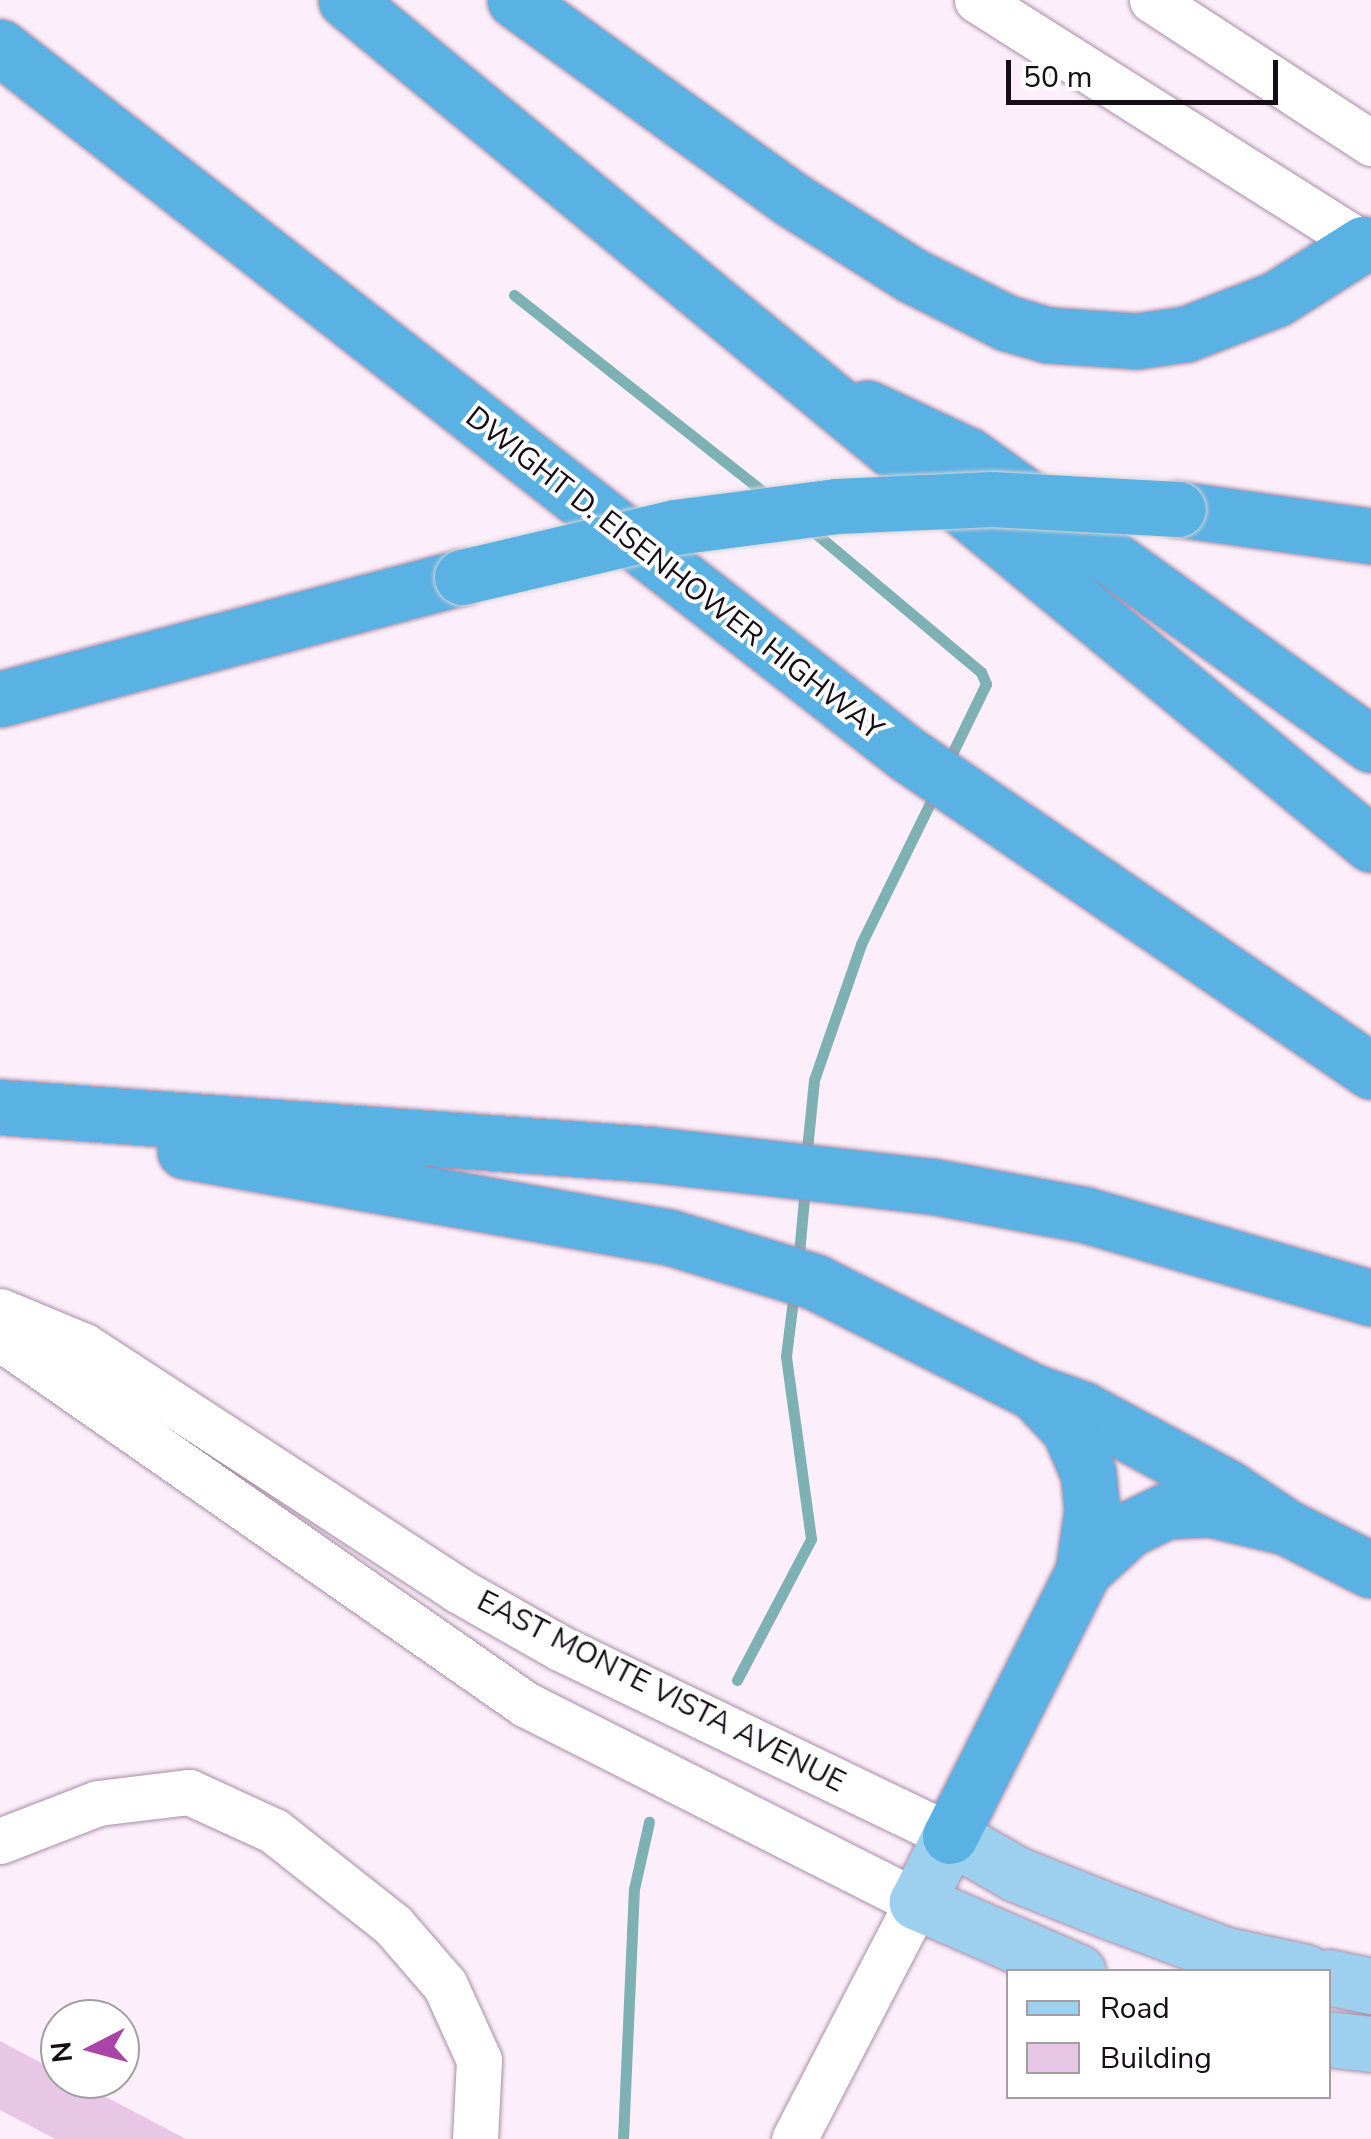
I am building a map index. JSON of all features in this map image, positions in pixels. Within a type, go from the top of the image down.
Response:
[{"type":"highway","points":[[346,0],[796,376],[1371,844]]},
{"type":"highway","points":[[515,0],[806,209],[911,275],[1007,323],[1048,335],[1137,341],[1186,334],[1276,299],[1368,243]]},
{"type":"highway","name":"DWIGHT D. EISENHOWER HIGHWAY","points":[[0,47],[908,754],[1371,1070]]},
{"type":"highway","points":[[796,376],[968,455],[1371,744]]},
{"type":"highway","points":[[0,699],[462,577],[675,527],[837,506],[992,499],[1178,509],[1371,536]]},
{"type":"highway","points":[[0,1107],[648,1154],[812,1172],[1086,1214],[1371,1298]]},
{"type":"highway","points":[[0,1116],[669,1237],[798,1276],[1147,1444],[1286,1527],[1371,1570]]},
{"type":"highway","points":[[950,1836],[1083,1571],[1092,1510],[1088,1473],[1069,1429],[1034,1392]]},
{"type":"highway","points":[[1083,1571],[1129,1529],[1166,1511],[1210,1509],[1286,1527]]},
{"type":"main road","points":[[917,1902],[950,1836]]},
{"type":"main road","name":"EAST MONTE VISTA AVENUE","points":[[950,1836],[1016,1874],[1106,1910],[1226,1955],[1291,1969]]},
{"type":"main road","name":"EAST MONTE VISTA AVENUE","points":[[917,1902],[1071,1969]]},
{"type":"main road","points":[[1331,1978],[1371,1986]]},
{"type":"main road","points":[[1331,2039],[1371,2044]]},
{"type":"street","points":[[978,0],[1368,243]]},
{"type":"street","points":[[1152,0],[1371,143]]},
{"type":"street","name":"EAST MONTE VISTA AVENUE","points":[[0,1312],[84,1346],[458,1590],[560,1648],[950,1836]]},
{"type":"street","name":"EAST MONTE VISTA AVENUE","points":[[0,1338],[525,1704],[917,1902]]},
{"type":"street","points":[[0,1840],[98,1802],[189,1792],[274,1830],[393,1924],[445,1985],[478,2060],[475,2139]]},
{"type":"street","points":[[794,2139],[917,1902]]},
{"type":"building","points":[[0,2041],[40,2062],[40,2099],[110,2099],[186,2139],[55,2139],[0,2110]]},
{"type":"waterway","points":[[514,295],[770,497]]},
{"type":"waterway","points":[[808,527],[981,672],[986,684],[948,762]]},
{"type":"waterway","points":[[806,1159],[814,1080],[861,944],[935,793]]},
{"type":"waterway","points":[[798,1264],[805,1188]]},
{"type":"waterway","points":[[737,1680],[811,1539],[786,1356],[794,1292]]},
{"type":"waterway","points":[[623,2139],[634,1889],[649,1822]]}]
